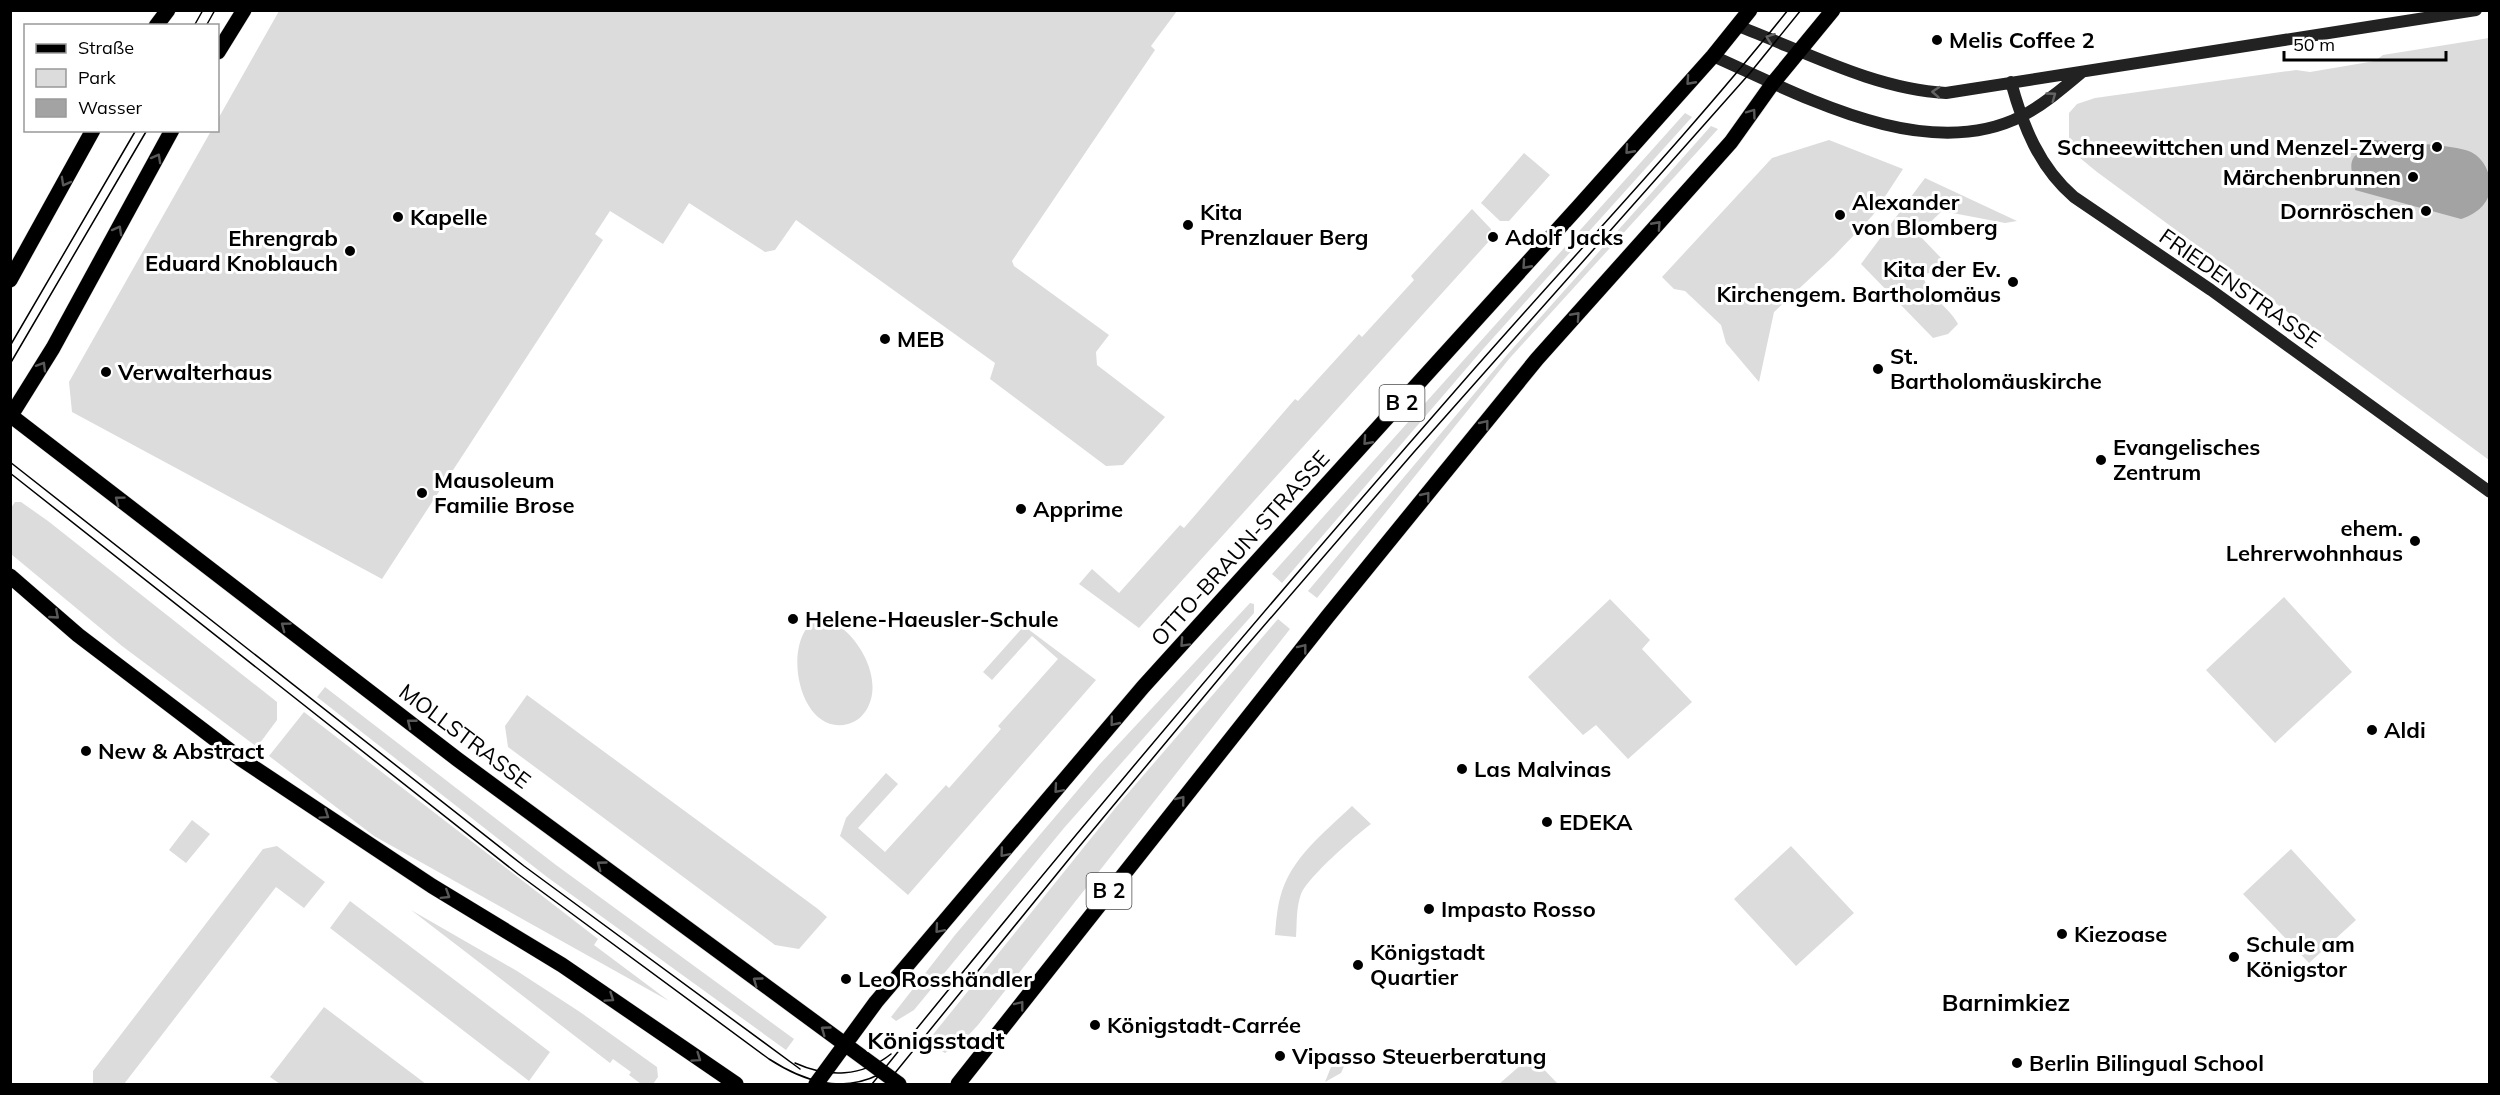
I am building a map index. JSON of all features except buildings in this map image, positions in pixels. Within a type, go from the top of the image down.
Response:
[{"type":"main road","points":[[158,24],[168,10]]},
{"type":"main road","points":[[219,50],[244,10]]},
{"type":"main road","name":"B 2","points":[[1713,56],[1750,10]]},
{"type":"main road","name":"B 2","points":[[958,1084],[1380,552],[1537,359],[1731,142],[1773,83],[1833,10]]},
{"type":"main road","name":"OTTO-BRAUN-STRASSE","points":[[816,1084],[876,1002],[1143,687],[1240,584],[1713,56]]},
{"type":"main road","points":[[10,280],[92,132]]},
{"type":"main road","points":[[11,416],[53,348],[171,132]]},
{"type":"main road","name":"MOLLSTRASSE","points":[[11,416],[457,759],[899,1084]]},
{"type":"main road","points":[[10,576],[78,635],[240,759],[432,886],[562,965],[736,1084]]},
{"type":"street","points":[[1738,26],[1877,80],[1927,92],[1946,93],[2476,10]]},
{"type":"street","points":[[1713,56],[1822,105],[1907,130],[1946,133],[1966,132],[2020,116],[2050,98],[2082,73]]},
{"type":"street","name":"FRIEDENSTRASSE","points":[[2011,82],[2020,116],[2043,163],[2074,197],[2211,290],[2490,492]]},
{"type":"green space","points":[[279,11],[1177,11],[1151,46],[1155,50],[1012,261],[1014,266],[1109,335],[1096,352],[1097,365],[1165,417],[1123,465],[1106,466],[990,379],[995,363],[796,220],[775,250],[765,252],[689,203],[663,244],[610,211],[595,234],[603,240],[382,579],[72,412],[69,382],[210,132],[219,132],[219,117]]},
{"type":"green space","points":[[2489,38],[2489,460],[2097,172],[2080,158],[2069,139],[2069,113],[2077,104],[2095,98],[2296,70],[2310,72],[2375,61],[2383,55]]},
{"type":"green space","points":[[1685,113],[1692,117],[1484,348],[1282,583],[1272,574]]},
{"type":"green space","points":[[1711,126],[1718,129],[1509,359],[1317,598],[1308,591],[1506,356]]},
{"type":"green space","points":[[1829,140],[1903,169],[1873,215],[1834,256],[1774,312],[1759,382],[1726,343],[1721,325],[1685,291],[1674,289],[1662,277],[1772,158]]},
{"type":"green space","points":[[1524,153],[1550,175],[1509,221],[1500,221],[1481,203]]},
{"type":"green space","points":[[1925,178],[2017,221],[2005,223],[1942,211],[1918,234],[1944,261],[1944,267],[1938,272],[1923,274],[1925,282],[1958,324],[1948,334],[1933,338],[1861,264]]},
{"type":"green space","points":[[1472,209],[1491,229],[1491,239],[1139,628],[1079,584],[1092,569],[1119,593],[1180,525],[1184,528],[1295,399],[1298,401],[1359,334],[1362,337],[1414,280],[1411,276]]},
{"type":"green space","points":[[15,502],[21,502],[48,521],[277,702],[277,720],[257,747],[122,646],[11,554],[11,508]]},
{"type":"green space","points":[[2284,597],[2352,672],[2275,743],[2206,670]]},
{"type":"green space","points":[[1610,599],[1650,640],[1642,649],[1692,702],[1628,759],[1596,725],[1583,735],[1528,677]]},
{"type":"green space","points":[[1250,603],[1254,604],[1254,613],[1064,828],[914,1010],[896,1021],[891,1017],[955,935],[1099,765]]},
{"type":"green space","points":[[817,619],[834,624],[851,636],[868,665],[873,687],[872,697],[863,715],[848,724],[831,724],[817,716],[806,702],[800,684],[797,664],[799,646],[806,630]]},
{"type":"green space","points":[[1278,619],[1290,629],[978,1025],[962,1042],[945,1053],[927,1042],[1117,806]]},
{"type":"green space","points":[[1024,626],[1096,680],[908,895],[840,836],[846,818],[886,773],[898,784],[858,828],[885,852],[946,785],[949,788],[1001,729],[998,726],[1058,659],[1032,636],[992,680],[983,672]]},
{"type":"green space","points":[[325,687],[556,865],[794,1039],[786,1050],[547,877],[317,697]]},
{"type":"green space","points":[[527,695],[827,917],[799,949],[775,945],[508,747],[505,726]]},
{"type":"green space","points":[[304,712],[598,939],[594,945],[669,1001],[374,836],[269,756]]},
{"type":"green space","points":[[1352,806],[1371,824],[1333,857],[1305,887],[1298,905],[1296,937],[1275,935],[1280,898],[1292,871],[1309,847]]},
{"type":"green space","points":[[192,820],[210,834],[186,863],[169,850]]},
{"type":"green space","points":[[277,846],[325,882],[304,908],[276,887],[124,1084],[93,1084],[93,1071],[263,849]]},
{"type":"green space","points":[[1791,846],[1854,913],[1796,966],[1734,899]]},
{"type":"green space","points":[[2291,849],[2356,920],[2309,963],[2243,894]]},
{"type":"green space","points":[[350,901],[550,1052],[529,1081],[330,928]]},
{"type":"green space","points":[[411,910],[517,971],[580,1012],[657,1067],[658,1077],[653,1084],[641,1084],[629,1075],[631,1072],[613,1059],[610,1063]]},
{"type":"green space","points":[[324,1007],[426,1084],[280,1084],[270,1077]]},
{"type":"green space","points":[[1350,1053],[1341,1073],[1325,1082],[1331,1067]]},
{"type":"green space","points":[[1531,1056],[1558,1084],[1499,1084]]},
{"type":"water","points":[[2365,139],[2436,145],[2471,152],[2480,159],[2489,174],[2490,191],[2486,201],[2471,215],[2461,219],[2355,190],[2357,178],[2352,172],[2351,165],[2354,157],[2363,152]]},
{"type":"tram line","points":[[195,24],[203,10]]},
{"type":"tram line","points":[[207,24],[215,10]]},
{"type":"tram line","points":[[872,1084],[1089,819],[1311,557],[1709,105],[1788,10]]},
{"type":"tram line","points":[[886,1084],[1237,657],[1414,452],[1750,73],[1801,10]]},
{"type":"tram line","points":[[10,346],[135,132]]},
{"type":"tram line","points":[[10,364],[146,132]]},
{"type":"tram line","points":[[10,462],[524,866],[800,1069]]},
{"type":"tram line","points":[[10,473],[518,874],[769,1059],[809,1079],[837,1084],[865,1080],[880,1074]]},
{"type":"tram line","points":[[795,1063],[820,1071],[844,1073],[868,1067],[891,1054]]},
{"type":"place","name":"Melis Coffee 2","points":[[1937,40]]},
{"type":"place","name":"Schneewittchen und Menzel-Zwerg","points":[[2437,147]]},
{"type":"place","name":"Märchenbrunnen","points":[[2413,177]]},
{"type":"place","name":"Dornröschen","points":[[2426,211]]},
{"type":"place","name":"Alexander von Blomberg","points":[[1840,215]]},
{"type":"place","name":"Kapelle","points":[[398,217]]},
{"type":"place","name":"Kita Prenzlauer Berg","points":[[1188,225]]},
{"type":"place","name":"Adolf Jacks","points":[[1493,237]]},
{"type":"place","name":"Ehrengrab Eduard Knoblauch","points":[[350,251]]},
{"type":"place","name":"Kita der Ev. Kirchengem. Bartholomäus","points":[[2013,282]]},
{"type":"place","name":"MEB","points":[[885,339]]},
{"type":"place","name":"St. Bartholomäuskirche","points":[[1878,369]]},
{"type":"place","name":"Verwalterhaus","points":[[106,372]]},
{"type":"place","name":"Evangelisches Zentrum","points":[[2101,460]]},
{"type":"place","name":"Mausoleum Familie Brose","points":[[422,493]]},
{"type":"place","name":"Apprime","points":[[1021,509]]},
{"type":"place","name":"ehem. Lehrerwohnhaus","points":[[2415,541]]},
{"type":"place","name":"Helene-Haeusler-Schule","points":[[793,619]]},
{"type":"place","name":"Aldi","points":[[2372,730]]},
{"type":"place","name":"New & Abstract","points":[[86,751]]},
{"type":"place","name":"Las Malvinas","points":[[1462,769]]},
{"type":"place","name":"EDEKA","points":[[1547,822]]},
{"type":"place","name":"Impasto Rosso","points":[[1429,909]]},
{"type":"place","name":"Kiezoase","points":[[2062,934]]},
{"type":"place","name":"Schule am Königstor","points":[[2234,957]]},
{"type":"place","name":"Königstadt Quartier","points":[[1358,965]]},
{"type":"place","name":"Leo Rosshändler","points":[[846,979]]},
{"type":"place","name":"Königstadt-Carrée","points":[[1095,1025]]},
{"type":"place","name":"Vipasso Steuerberatung","points":[[1280,1056]]},
{"type":"place","name":"Berlin Bilingual School","points":[[2017,1063]]},
{"type":"district","name":"Barnimkiez","points":[[2006,1003]]},
{"type":"district","name":"Königsstadt","points":[[936,1041]]}]
